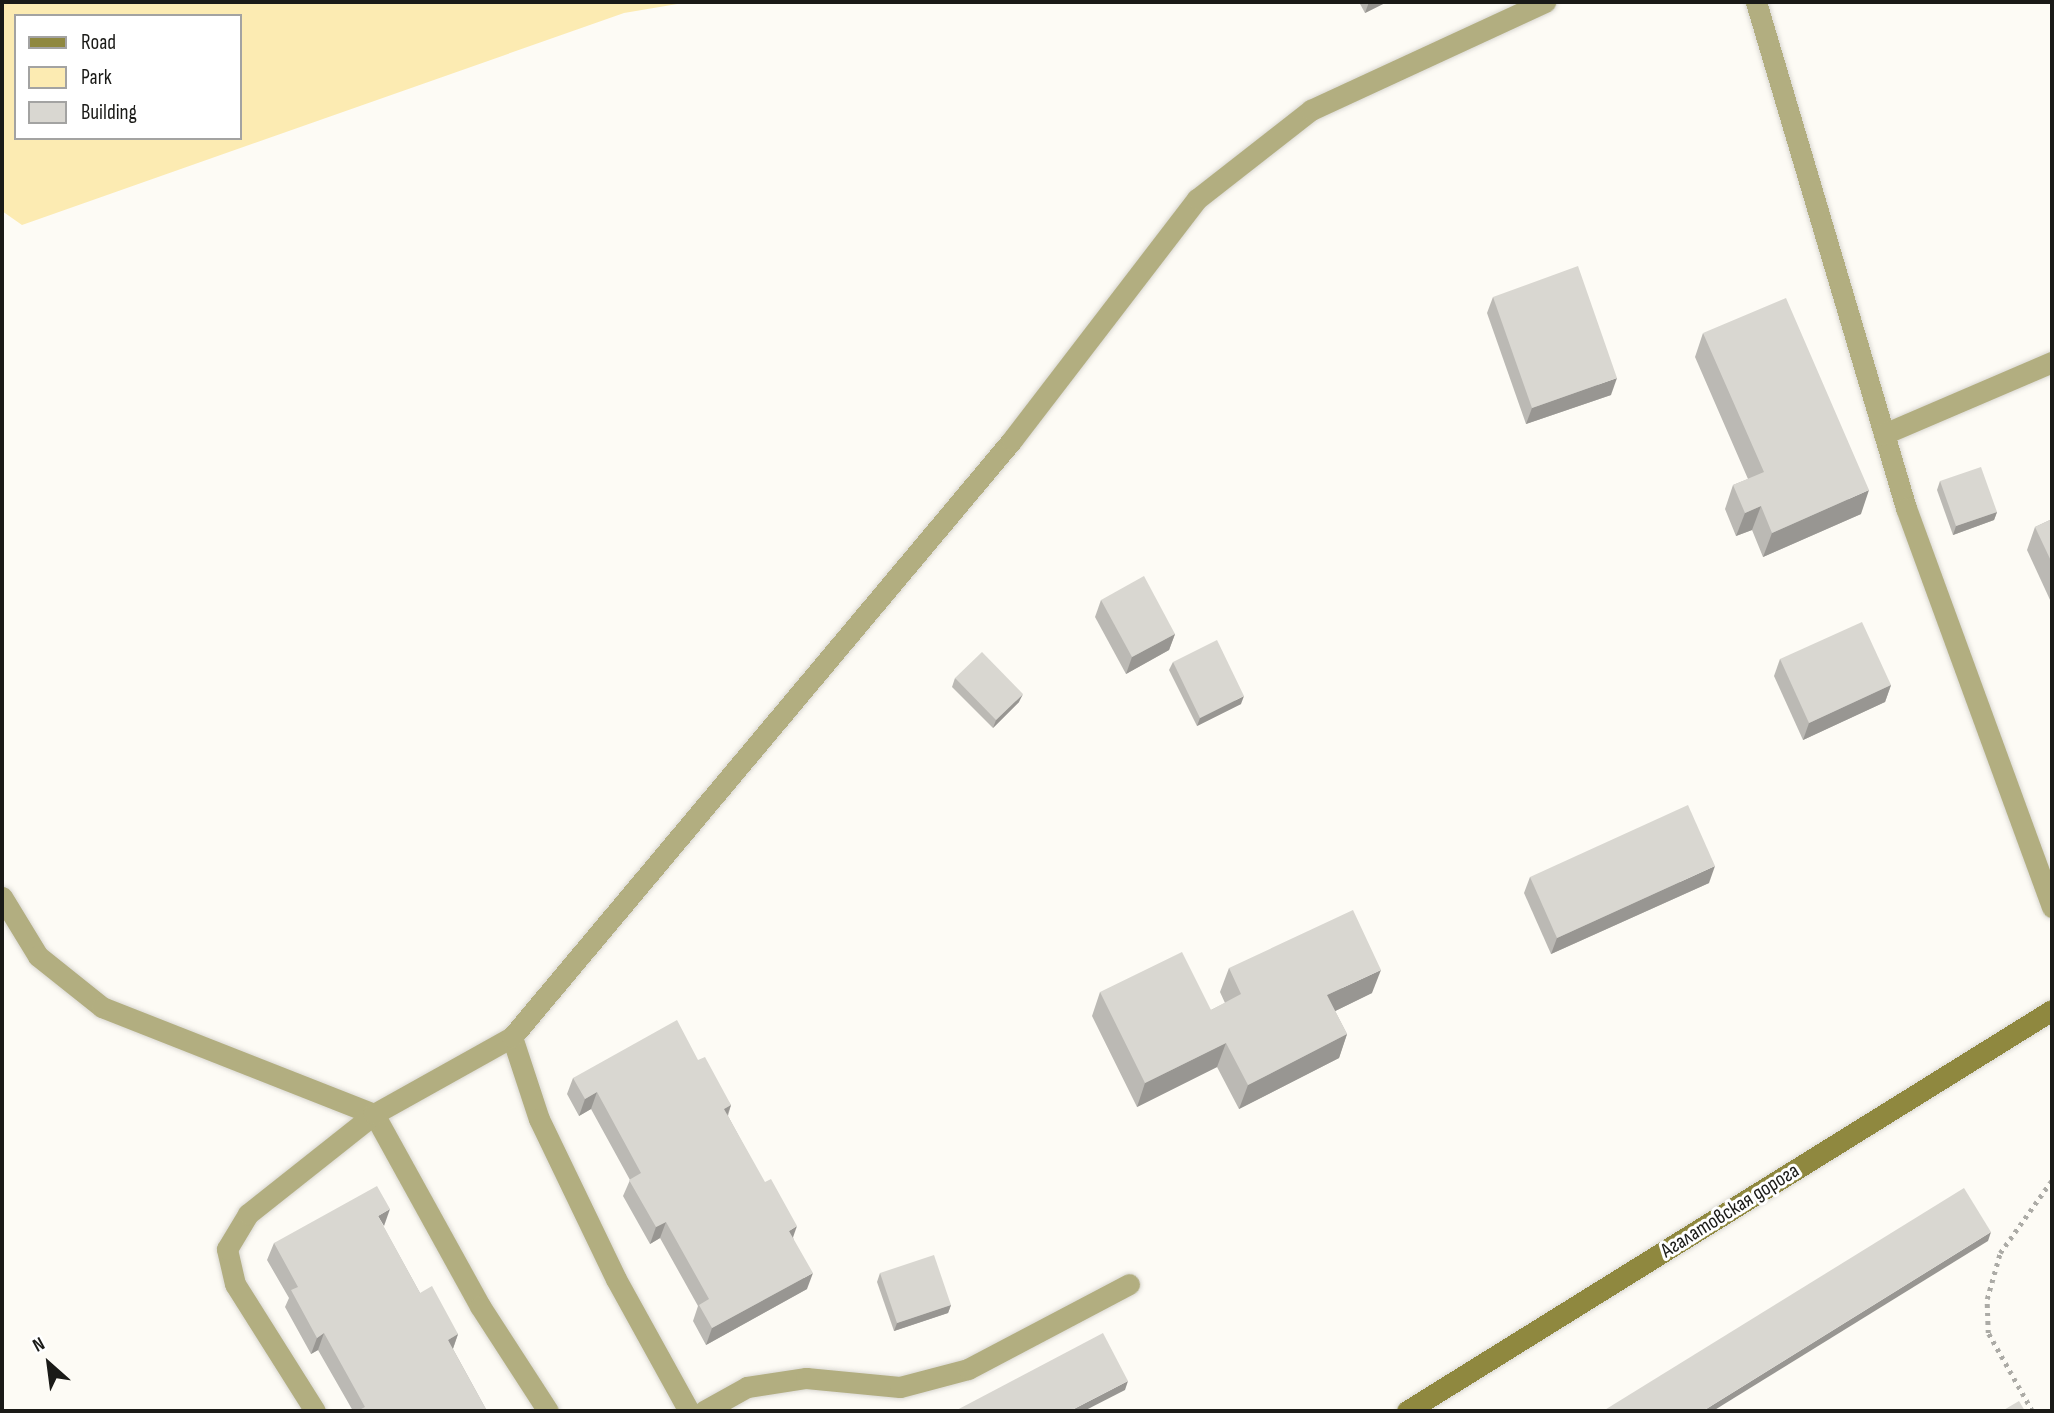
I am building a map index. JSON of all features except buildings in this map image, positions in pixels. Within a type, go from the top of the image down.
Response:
[{"type":"main road","name":"Агалатовская дорога","points":[[1407,1411],[2052,1010]]},
{"type":"lane","points":[[315,1411],[235,1284],[228,1249],[248,1214],[373,1114],[512,1037],[1012,440],[1197,199],[1311,110],[1545,2]]},
{"type":"lane","points":[[1756,2],[1918,541],[2052,907]]},
{"type":"lane","points":[[1884,434],[2052,362]]},
{"type":"lane","points":[[2,897],[38,956],[102,1007],[373,1114],[480,1306],[548,1411]]},
{"type":"lane","points":[[512,1037],[539,1119],[616,1279],[689,1411]]},
{"type":"lane","points":[[704,1411],[747,1387],[771,1383],[806,1378],[900,1387],[968,1369],[1129,1284]]},
{"type":"path","points":[[2032,1411],[1988,1333],[1987,1299],[2000,1253],[2052,1180]]},
{"type":"green space","points":[[2,2],[689,2],[624,13],[22,225],[2,211]]}]
